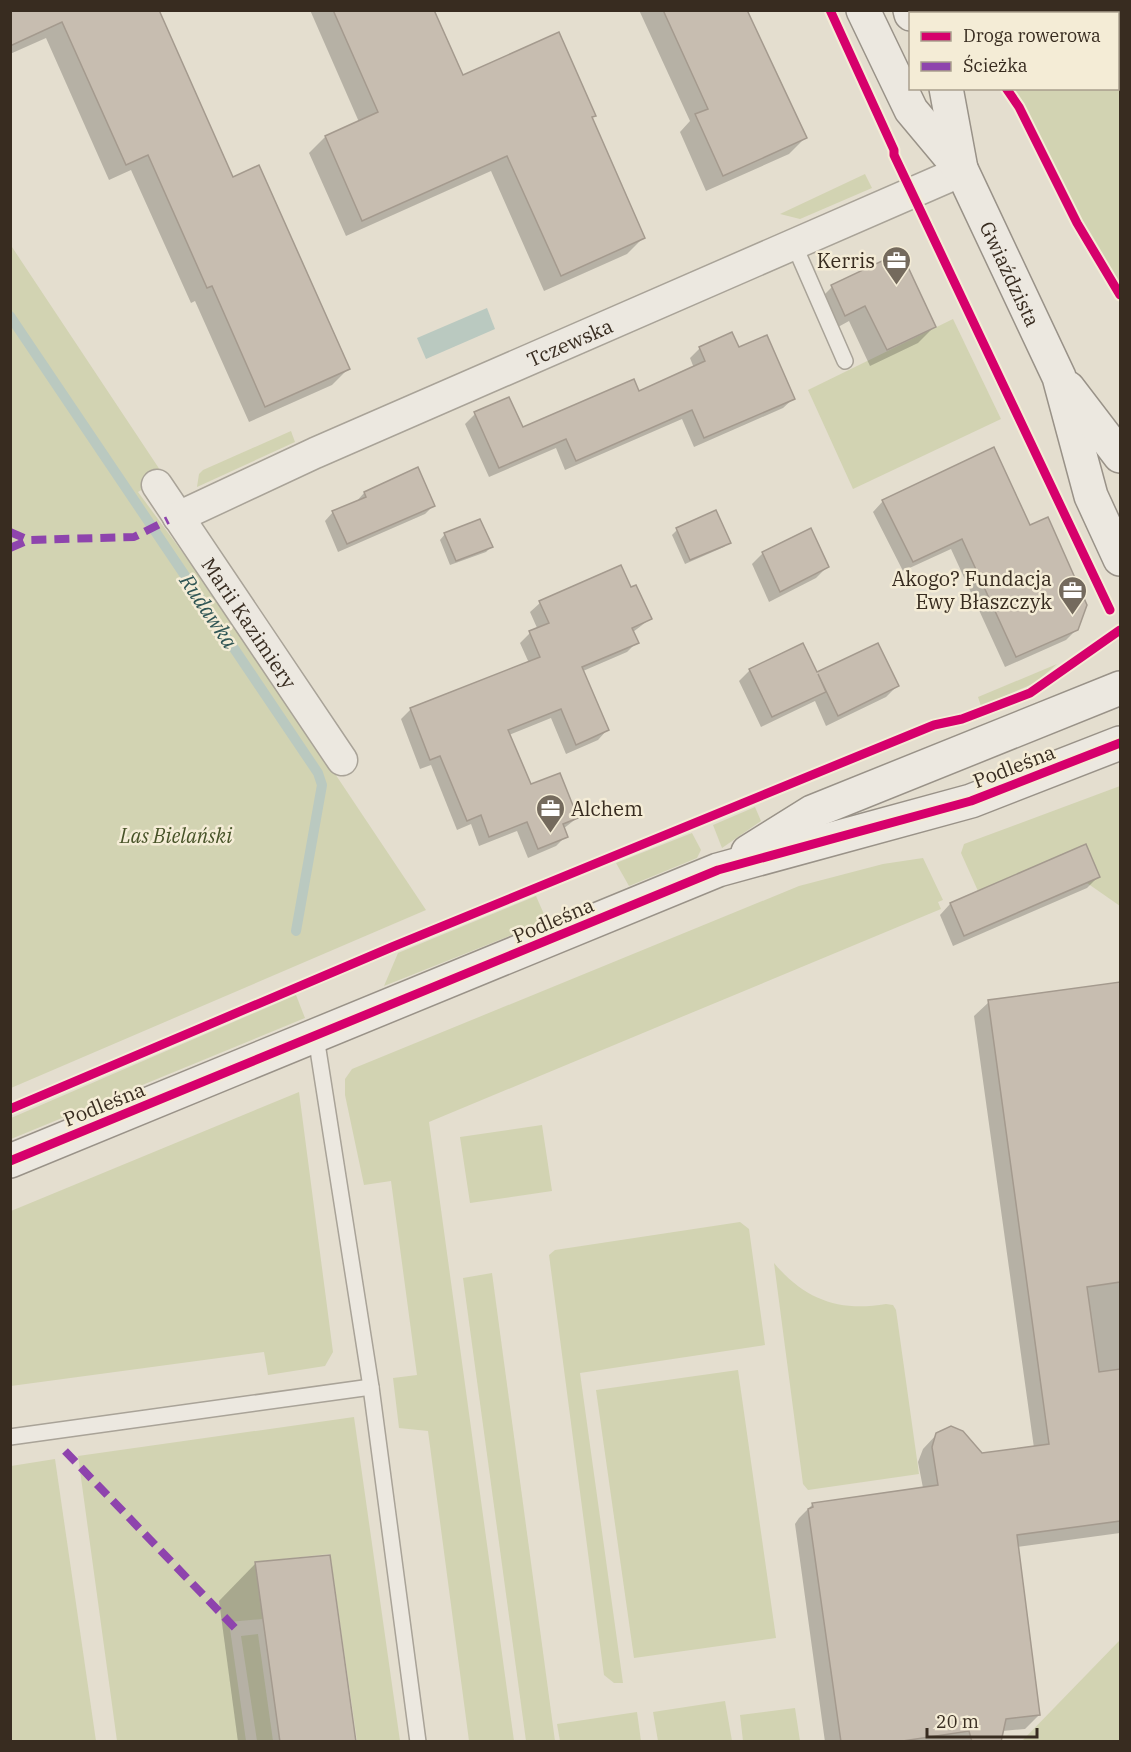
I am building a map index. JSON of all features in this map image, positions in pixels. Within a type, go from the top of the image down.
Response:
[{"type":"street","name":"Gwiaździsta","points":[[863,10],[911,110],[962,171]]},
{"type":"street","name":"Gwiaździsta","points":[[946,90],[962,171],[1059,377],[1091,496],[1120,559]]},
{"type":"street","name":"Tczewska","points":[[178,517],[315,453],[793,242],[962,171]]},
{"type":"street","name":"Gwiaździsta","points":[[1059,377],[1120,456]]},
{"type":"street","name":"Marii Kazimiery","points":[[157,485],[342,760]]},
{"type":"street","name":"Podleśna","points":[[718,870],[812,812],[1120,688]]},
{"type":"street","name":"Podleśna","points":[[10,1161],[718,870],[971,801],[1120,743]]},
{"type":"lane","points":[[793,242],[845,361]]},
{"type":"lane","points":[[316,1037],[371,1387],[418,1742]]},
{"type":"lane","points":[[10,1437],[371,1387]]},
{"type":"green space","points":[[1120,11],[1120,282],[1103,261],[1015,90],[1119,90],[1119,12],[974,12]]},
{"type":"green space","points":[[865,174],[872,188],[800,219],[780,214]]},
{"type":"green space","name":"Las Bielański","points":[[10,244],[164,476],[138,492],[231,618],[426,910],[11,1088]]},
{"type":"green space","points":[[953,319],[1001,419],[853,489],[808,390]]},
{"type":"green space","points":[[291,431],[295,442],[197,487],[199,474],[203,470]]},
{"type":"green space","points":[[1057,664],[1035,683],[981,706],[978,697]]},
{"type":"green space","points":[[1120,786],[1120,906],[1087,883],[1100,877],[978,891],[961,853],[964,844]]},
{"type":"green space","points":[[755,807],[761,821],[722,848],[713,825]]},
{"type":"green space","points":[[692,833],[701,850],[697,858],[629,886],[616,863]]},
{"type":"green space","points":[[923,858],[943,900],[938,902],[941,909],[429,1122],[514,1741],[469,1741],[428,1431],[399,1428],[393,1378],[417,1375],[391,1181],[364,1185],[345,1095],[345,1079],[352,1069],[799,886],[883,864]]},
{"type":"green space","points":[[536,896],[547,921],[384,986],[398,953]]},
{"type":"green space","points":[[296,995],[305,1018],[11,1139],[11,1118]]},
{"type":"green space","points":[[299,1092],[333,1352],[325,1366],[268,1375],[264,1352],[11,1386],[11,1211]]},
{"type":"green space","points":[[542,1125],[552,1191],[470,1203],[460,1137]]},
{"type":"green space","points":[[740,1222],[749,1229],[765,1345],[580,1373],[623,1683],[614,1683],[604,1675],[549,1255],[555,1250]]},
{"type":"green space","points":[[774,1263],[798,1286],[824,1300],[853,1306],[893,1305],[896,1310],[919,1474],[808,1490],[803,1484]]},
{"type":"green space","points":[[492,1273],[555,1741],[526,1741],[463,1278]]},
{"type":"green space","points":[[738,1370],[776,1638],[634,1658],[596,1390]]},
{"type":"green space","points":[[354,1417],[400,1741],[357,1741],[330,1554],[255,1562],[263,1619],[229,1622],[246,1741],[117,1741],[78,1456]]},
{"type":"green space","points":[[55,1459],[96,1741],[11,1741],[11,1466]]},
{"type":"green space","points":[[258,1634],[273,1741],[257,1741],[241,1636]]},
{"type":"green space","points":[[1120,1640],[1120,1741],[1022,1741]]},
{"type":"green space","points":[[725,1701],[732,1741],[658,1741],[653,1712]]},
{"type":"green space","points":[[795,1708],[800,1741],[743,1741],[740,1715]]},
{"type":"green space","points":[[637,1712],[641,1741],[560,1741],[557,1724]]},
{"type":"shaded area","points":[[487,308],[495,329],[426,359],[417,338]]},
{"type":"building","points":[[10,10],[159,10],[233,177],[259,165],[350,369],[265,407],[212,286],[207,288],[148,155],[126,165],[62,22],[10,46]]},
{"type":"building","points":[[333,10],[434,10],[463,75],[559,32],[596,116],[592,117],[645,238],[561,276],[507,156],[362,221],[325,136],[378,112]]},
{"type":"building","points":[[663,10],[747,10],[807,138],[723,176],[695,114],[708,109]]},
{"type":"building","points":[[901,252],[936,327],[887,350],[865,306],[845,316],[831,285]]},
{"type":"building","points":[[732,332],[739,347],[767,335],[795,399],[704,438],[692,410],[576,461],[566,439],[499,468],[474,412],[509,397],[523,427],[634,379],[639,391],[705,361],[699,347]]},
{"type":"building","points":[[994,447],[1030,525],[1048,517],[1087,605],[1078,630],[1016,657],[962,539],[913,562],[882,500]]},
{"type":"building","points":[[418,467],[435,506],[347,544],[332,511],[366,497],[364,492]]},
{"type":"building","points":[[716,510],[731,543],[690,560],[676,528]]},
{"type":"building","points":[[480,519],[493,547],[456,561],[444,533]]},
{"type":"building","points":[[811,528],[829,567],[780,592],[762,552]]},
{"type":"building","points":[[621,565],[631,587],[636,585],[652,619],[632,628],[639,643],[582,667],[609,730],[576,745],[561,709],[508,730],[531,784],[560,773],[578,818],[563,824],[568,837],[538,849],[527,822],[489,837],[481,815],[467,821],[440,756],[430,760],[410,708],[540,657],[529,631],[549,623],[539,601]]},
{"type":"building","points":[[803,643],[817,672],[878,643],[899,686],[838,716],[818,674],[826,692],[772,717],[749,669]]},
{"type":"building","points":[[1086,844],[1100,877],[964,936],[950,903]]},
{"type":"building","points":[[1120,982],[1120,1282],[1087,1287],[1099,1372],[1120,1369],[1120,1521],[1017,1535],[1040,1715],[1006,1719],[1001,1742],[972,1742],[969,1731],[896,1742],[841,1742],[808,1509],[813,1507],[812,1503],[938,1485],[932,1447],[936,1433],[951,1426],[963,1431],[982,1453],[1049,1444],[988,1000]]},
{"type":"building","points":[[330,1555],[356,1742],[280,1742],[255,1562]]},
{"type":"waterway","name":"Rudawka","points":[[10,316],[318,773],[322,785],[296,931]]},
{"type":"marked path","points":[[10,532],[29,540],[134,537],[168,520]]},
{"type":"marked path","points":[[10,548],[29,540]]},
{"type":"marked path","points":[[65,1451],[235,1628]]},
{"type":"cycle path","points":[[830,10],[894,150],[894,155],[1110,610]]},
{"type":"cycle path","points":[[1007,90],[1019,107],[1077,223],[1120,295]]},
{"type":"cycle path","points":[[10,1109],[392,947],[934,725],[962,719],[1030,693],[1120,630]]},
{"type":"cycle path","points":[[10,1161],[718,870],[971,801],[1120,743]]},
{"type":"place","name":"Kerris","points":[[896,286]]},
{"type":"place","name":"Akogo? Fundacja Ewy Błaszczyk","points":[[1073,616]]},
{"type":"place","name":"Alchem","points":[[550,834]]}]
